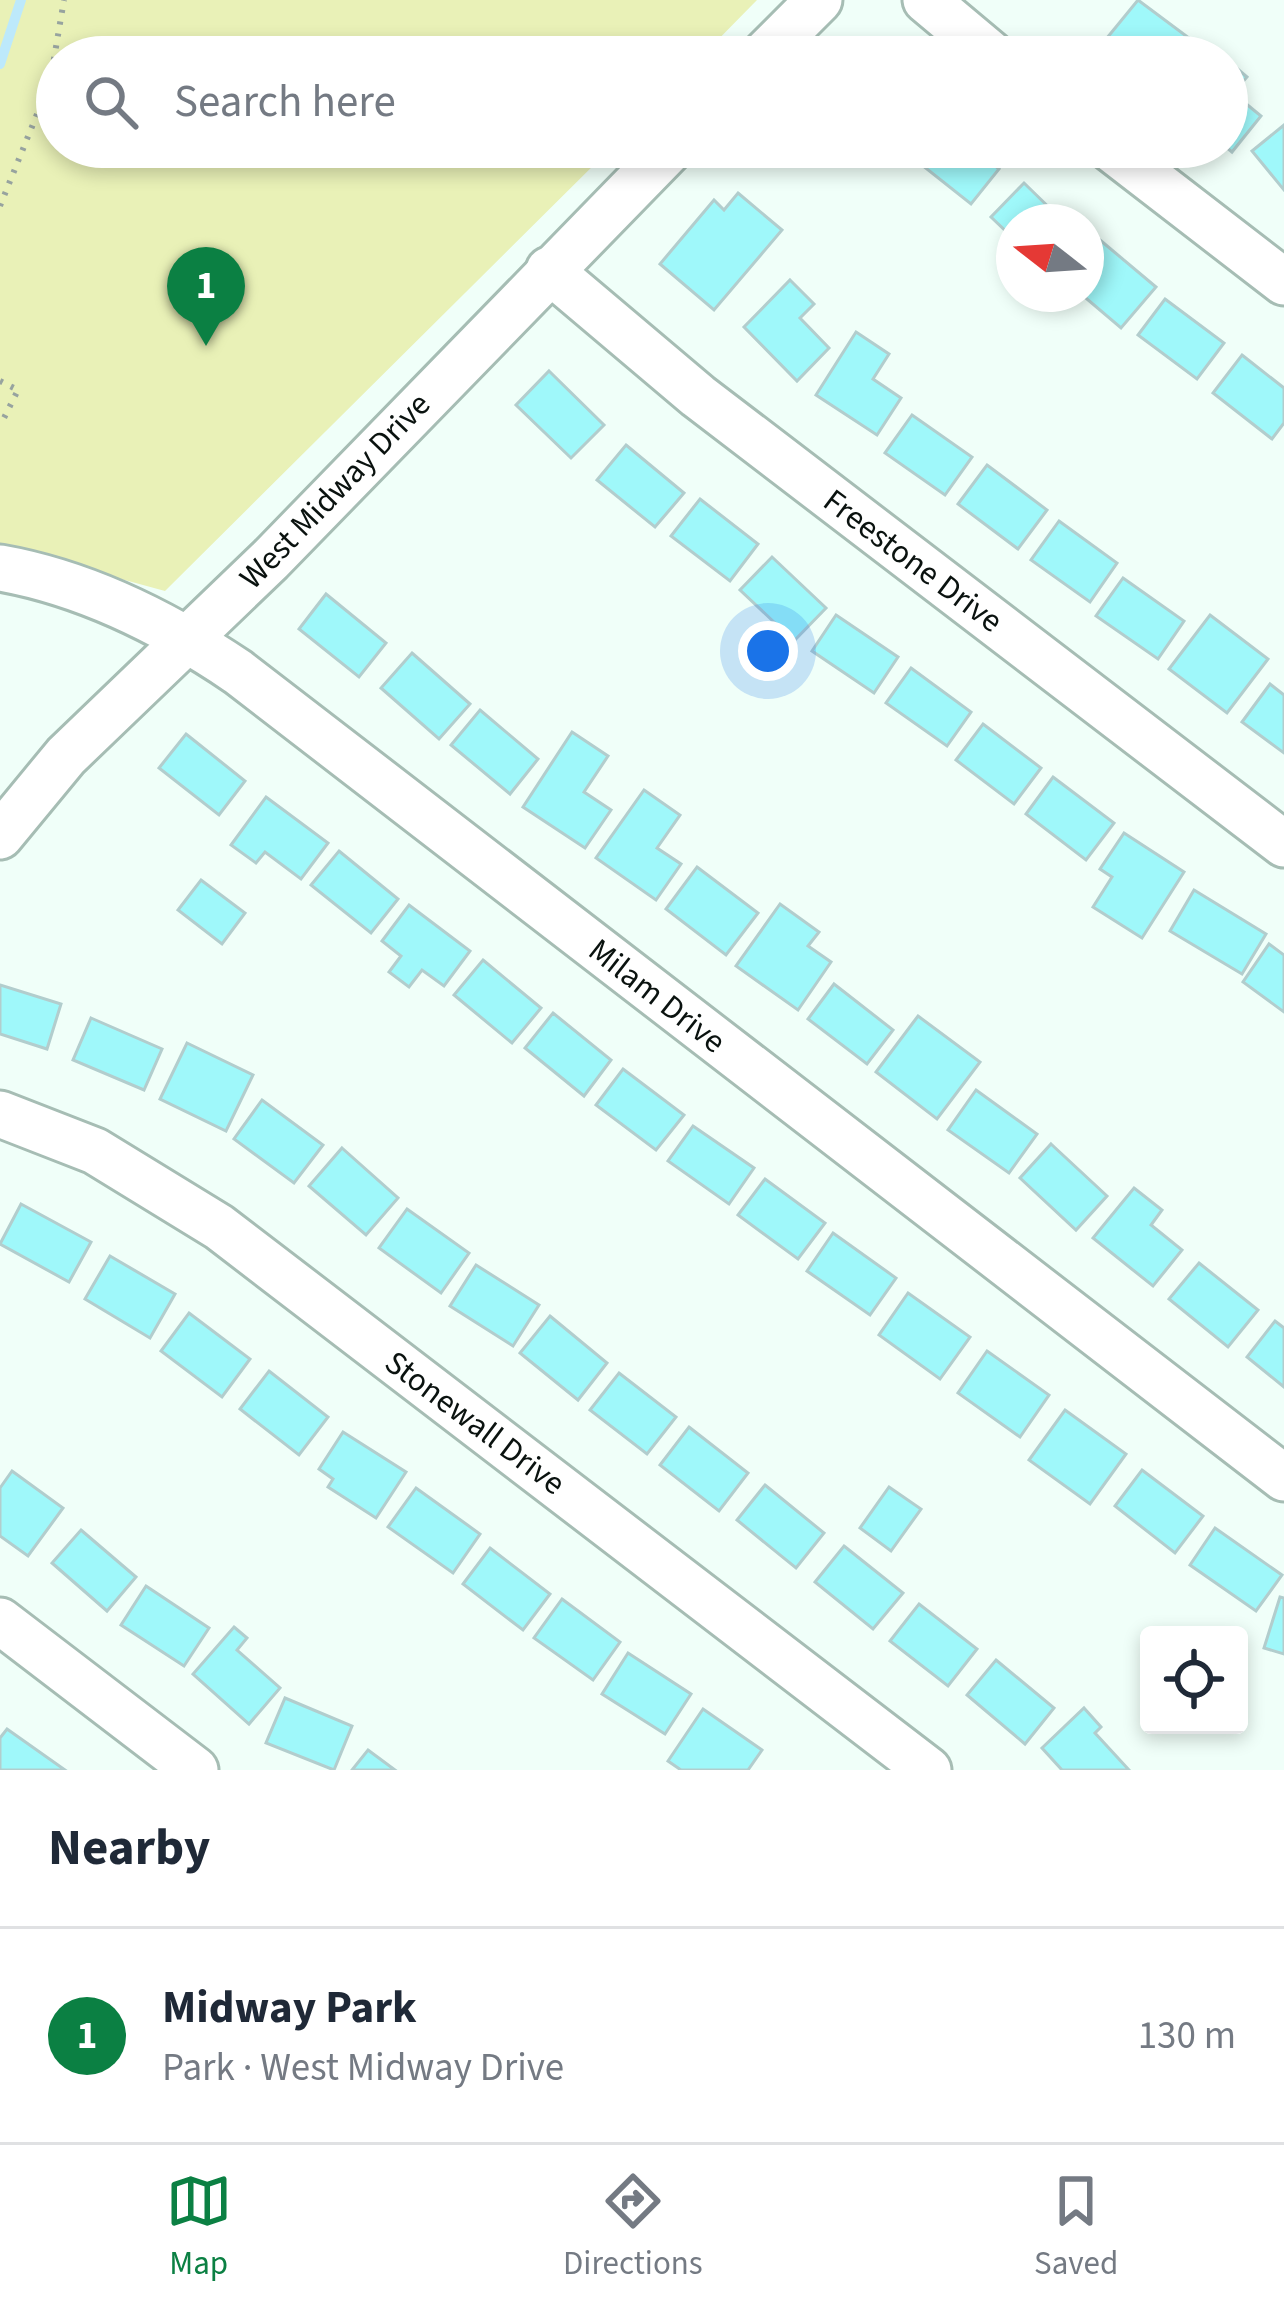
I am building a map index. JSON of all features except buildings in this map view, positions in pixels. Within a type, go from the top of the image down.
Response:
[{"type":"street","points":[[783,36],[819,0]]},
{"type":"street","points":[[926,0],[969,36]]},
{"type":"street","name":"West Midway Drive","points":[[0,836],[66,756],[651,168]]},
{"type":"street","points":[[1136,168],[1284,282]]},
{"type":"street","name":"Freestone Drive","points":[[549,270],[698,396],[1284,844]]},
{"type":"street","name":"Milam Drive","points":[[0,568],[53,578],[187,638],[1284,1478]]},
{"type":"street","name":"Stonewall Drive","points":[[0,1114],[95,1151],[219,1227],[928,1770]]},
{"type":"street","points":[[0,1621],[195,1770]]},
{"type":"path","points":[[58,36],[64,0]]},
{"type":"path","points":[[0,206],[36,117]]},
{"type":"path","points":[[0,381],[18,390],[1,424]]},
{"type":"green space","points":[[0,0],[757,0],[722,36],[36,36],[36,168],[591,168],[165,591],[0,546]]},
{"type":"waterway","points":[[0,64],[21,0]]},
{"type":"place","name":"Midway Park","points":[[206,346]]}]
